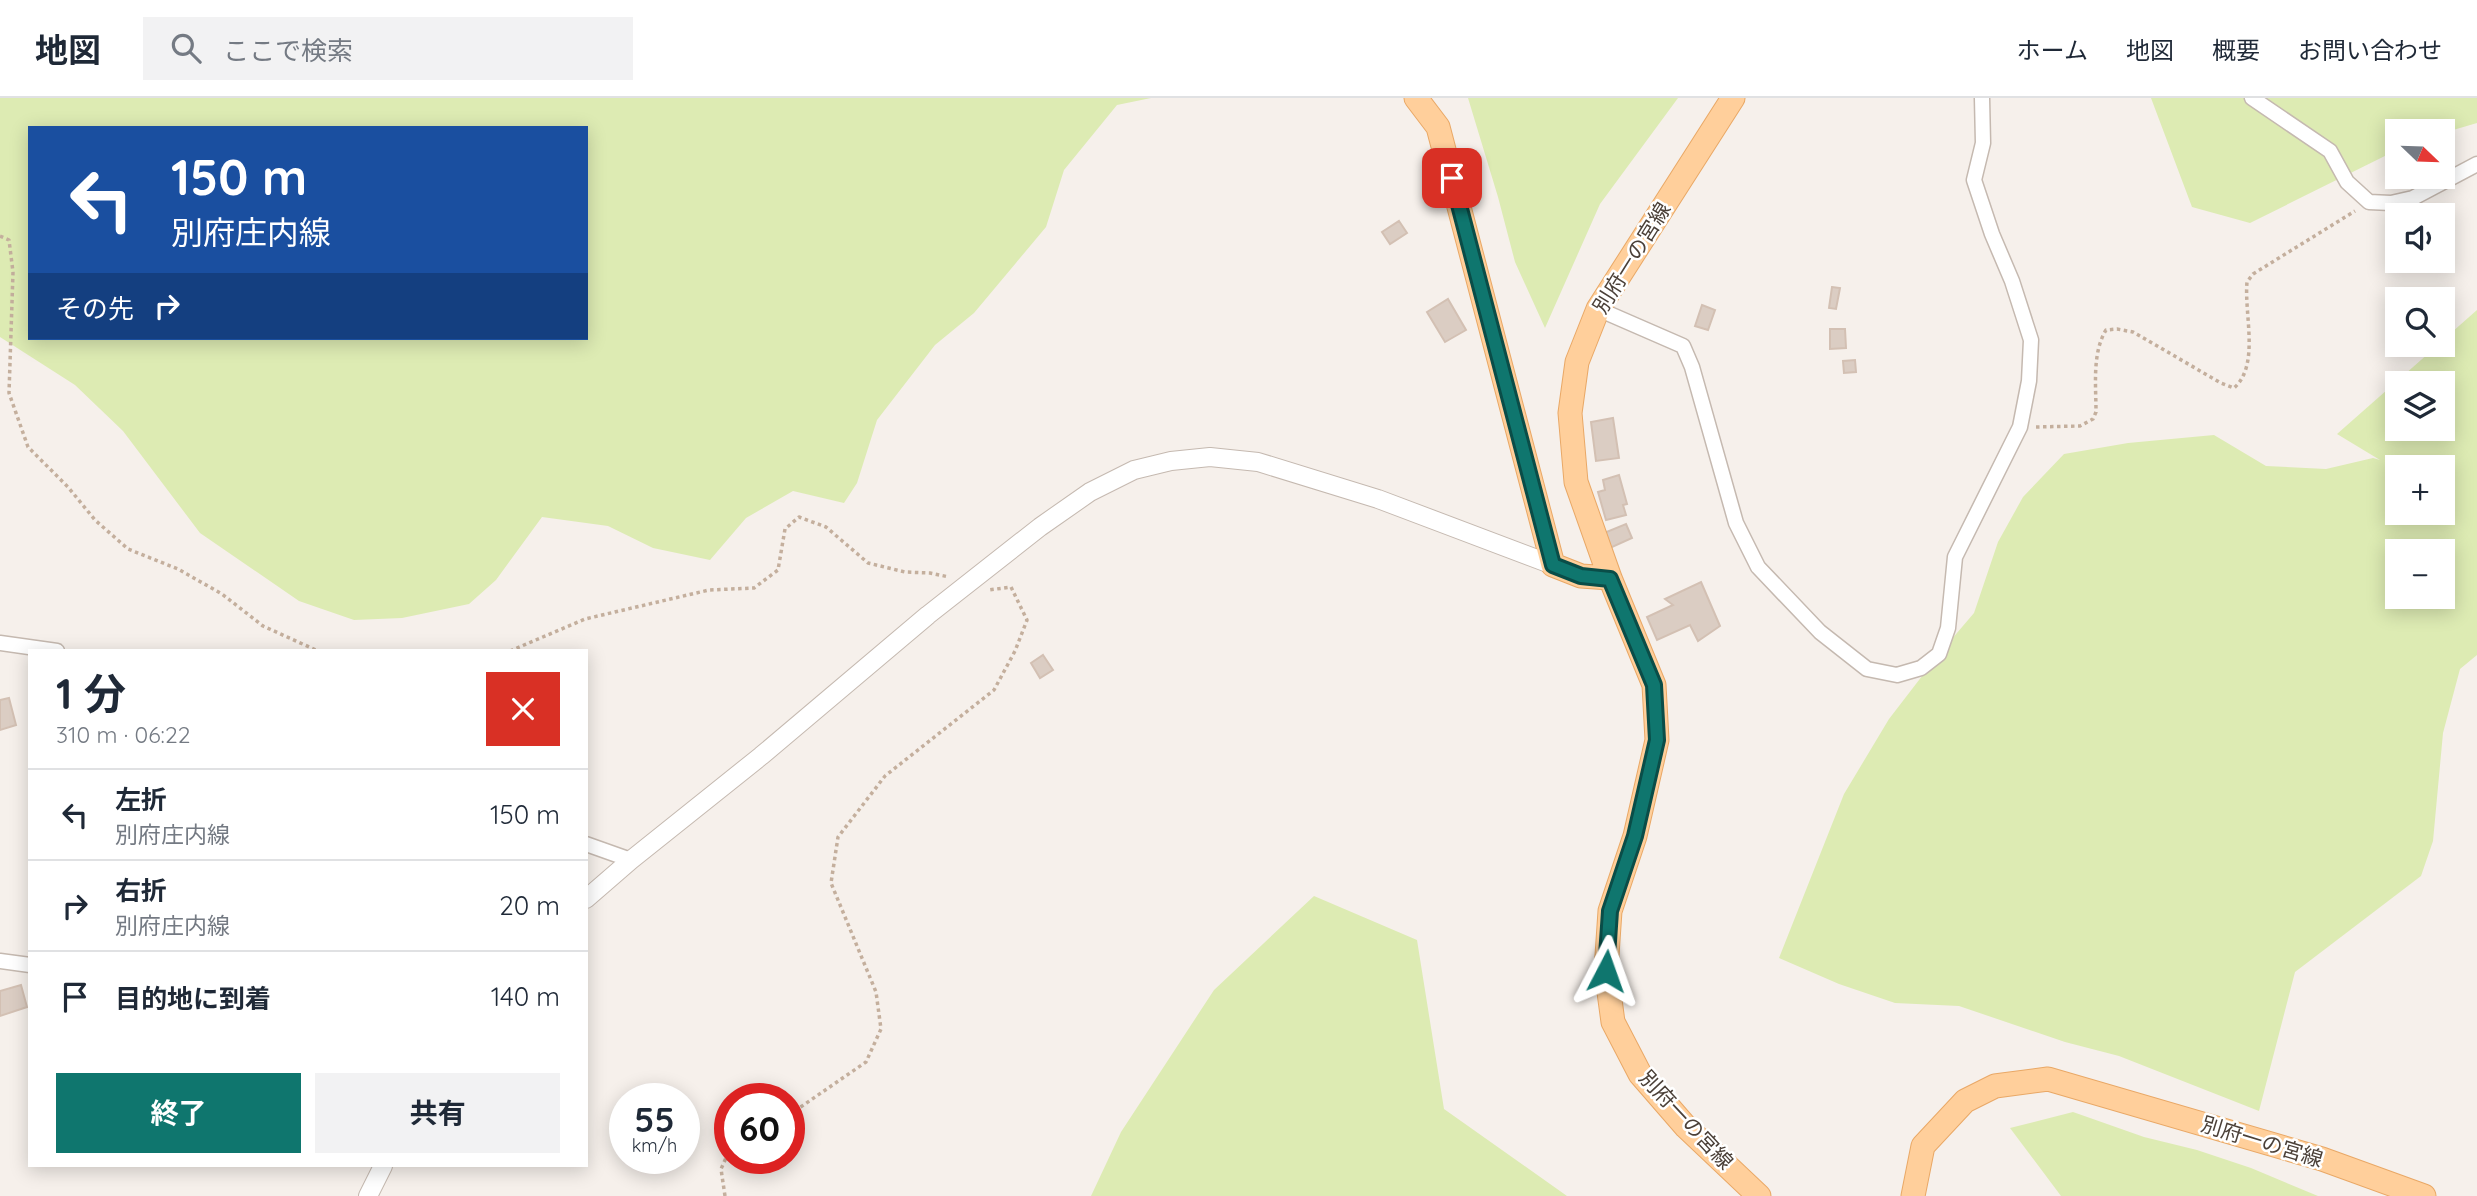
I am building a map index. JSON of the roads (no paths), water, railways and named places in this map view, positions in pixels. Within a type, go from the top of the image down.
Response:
[{"type":"main road","points":[[1416,98],[1438,127],[1553,565],[1581,576],[1610,579]]},
{"type":"main road","name":"別府一の宮線","points":[[1733,98],[1598,309],[1577,362],[1570,413],[1576,482],[1610,579],[1654,685],[1657,740],[1635,836],[1610,911],[1606,971],[1613,1022],[1640,1074],[1686,1126],[1759,1196]]},
{"type":"main road","name":"別府一の宮線","points":[[1913,1196],[1923,1146],[1965,1101],[1995,1086],[2048,1079],[2322,1159],[2424,1196]]},
{"type":"street","points":[[1598,309],[1683,346],[1692,367],[1736,523],[1758,567],[1820,632],[1867,669],[1897,676],[1921,668],[1938,654],[1948,628],[1955,557],[2020,427],[2029,381],[2031,340],[1974,180],[1983,143],[1982,98]]},
{"type":"street","points":[[2252,98],[2330,151],[2347,182],[2369,202],[2391,203],[2413,198],[2477,164]]},
{"type":"street","points":[[588,897],[1040,527],[1090,492],[1133,470],[1171,461],[1210,457],[1258,462],[1365,495],[1553,565]]},
{"type":"street","points":[[0,643],[43,649]]},
{"type":"street","points":[[588,845],[631,860]]},
{"type":"street","points":[[0,961],[28,965]]},
{"type":"street","points":[[368,1196],[382,1167]]}]
